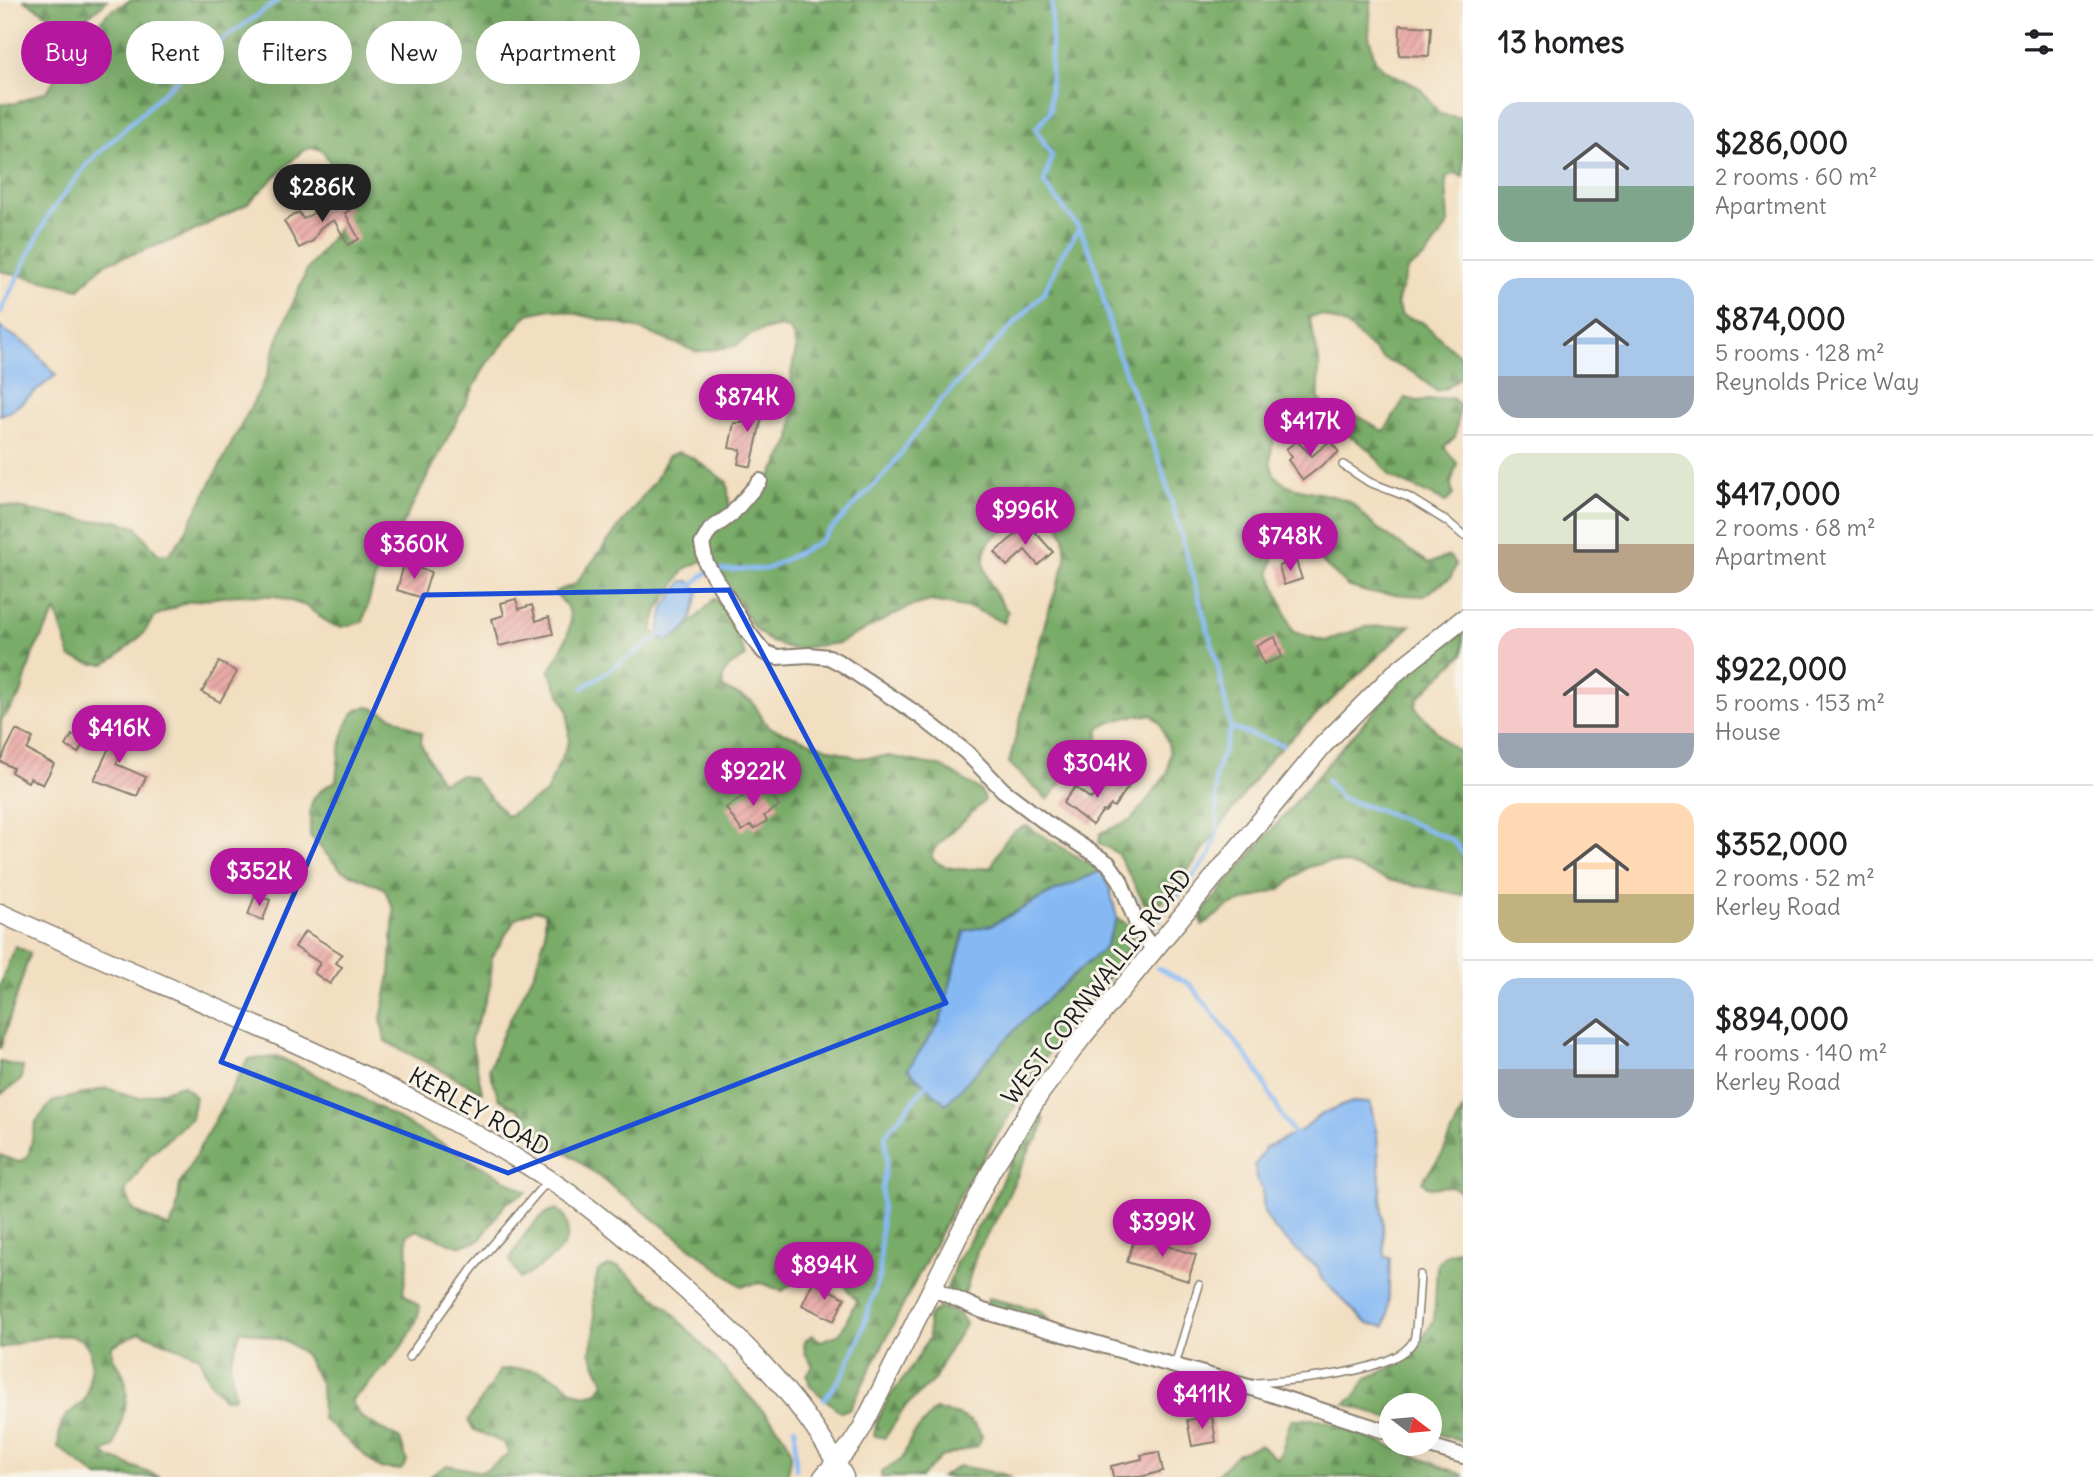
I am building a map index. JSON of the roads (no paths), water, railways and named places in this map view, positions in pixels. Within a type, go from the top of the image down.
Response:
[{"type":"street","points":[[760,481],[731,515],[710,530],[702,544],[706,563],[748,632],[764,652],[777,657],[829,657],[920,716],[966,752],[1003,790],[1045,822],[1108,863],[1120,880],[1140,932],[1154,950]]},
{"type":"street","name":"WEST CORNWALLIS ROAD","points":[[823,1477],[840,1470],[991,1171],[1016,1130],[1083,1036],[1323,745],[1357,708],[1394,674],[1463,619]]},
{"type":"street","name":"KERLEY ROAD","points":[[0,913],[332,1060],[465,1128],[548,1179],[619,1231],[723,1324],[812,1421],[840,1470]]},
{"type":"street","points":[[932,1288],[982,1311],[1252,1388],[1379,1429]]},
{"type":"street","points":[[1442,1450],[1463,1456]]},
{"type":"lane","points":[[1343,466],[1369,482],[1408,497],[1448,522],[1463,535]]},
{"type":"lane","points":[[409,1357],[474,1268],[548,1179]]},
{"type":"lane","points":[[1252,1388],[1256,1383],[1358,1370],[1397,1357],[1414,1339],[1420,1275]]},
{"type":"lane","points":[[1175,1366],[1199,1284]]},
{"type":"water","points":[[0,327],[32,348],[56,375],[11,411],[0,415]]},
{"type":"water","points":[[683,581],[689,581],[699,592],[694,610],[686,628],[665,641],[659,632],[664,607]]},
{"type":"water","points":[[1101,871],[1110,889],[1117,918],[1105,947],[1028,1016],[946,1104],[908,1069],[940,1022],[965,931],[992,925],[1049,894]]},
{"type":"water","points":[[1352,1102],[1370,1103],[1377,1135],[1385,1257],[1390,1258],[1385,1326],[1368,1324],[1363,1320],[1321,1278],[1317,1266],[1273,1228],[1264,1212],[1262,1189],[1256,1178],[1255,1166],[1265,1148],[1302,1130],[1328,1111]]},
{"type":"waterway","points":[[0,313],[49,214],[88,163],[211,48],[279,0]]},
{"type":"waterway","points":[[1052,0],[1050,111],[1036,129],[1052,156],[1044,183],[1080,229],[1094,261],[1115,346],[1161,465],[1216,658],[1231,728],[1215,776],[1218,830],[1210,855],[1147,934]]},
{"type":"waterway","points":[[715,570],[767,569],[819,542],[886,473],[941,400],[1044,293],[1063,253],[1079,229]]},
{"type":"waterway","points":[[690,587],[707,572]]},
{"type":"waterway","points":[[583,688],[658,637],[663,630]]},
{"type":"waterway","points":[[1231,728],[1283,745]]},
{"type":"waterway","points":[[1327,780],[1341,798],[1390,814],[1452,840],[1463,853]]},
{"type":"waterway","points":[[1133,898],[1152,927]]},
{"type":"waterway","points":[[1134,953],[1140,943]]},
{"type":"waterway","points":[[1157,968],[1190,984],[1256,1068],[1283,1118],[1297,1137]]},
{"type":"waterway","points":[[824,1400],[843,1374],[859,1340],[880,1273],[882,1189],[887,1158],[885,1135],[928,1083]]},
{"type":"waterway","points":[[795,1427],[796,1469]]}]
